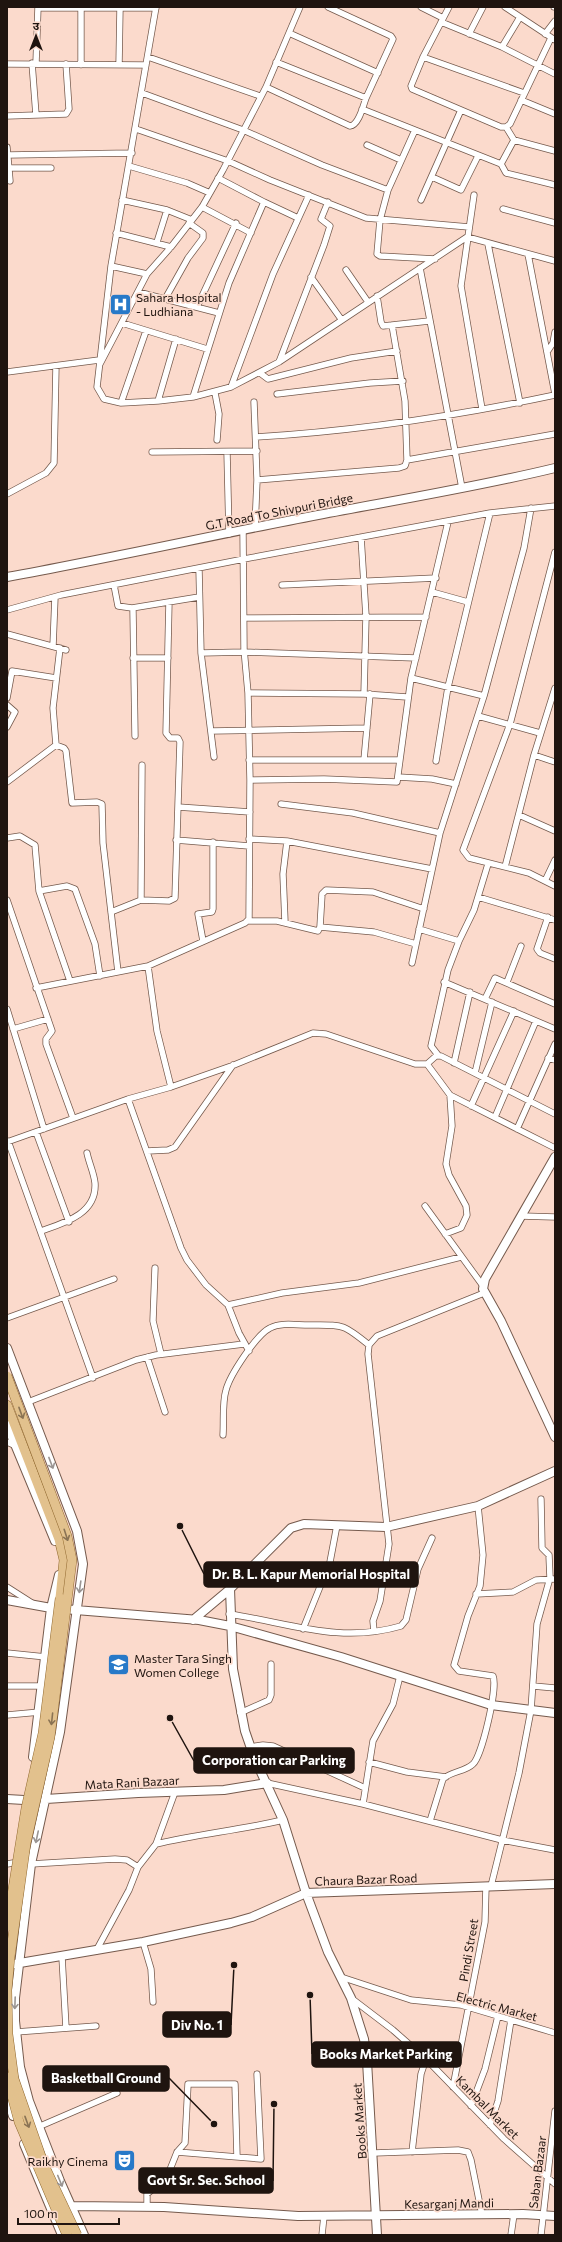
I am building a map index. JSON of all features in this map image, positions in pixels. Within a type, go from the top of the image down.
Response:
[{"type":"main road","points":[[7,1376],[67,1536],[72,1560],[50,1737],[26,1843],[10,1957],[7,1990],[8,2034],[14,2079],[27,2121],[44,2165],[76,2235]]},
{"type":"main road","points":[[7,1405],[59,1539],[64,1560],[43,1733],[26,1808],[7,1926]]},
{"type":"main road","points":[[7,2077],[19,2122],[68,2235]]},
{"type":"street","points":[[36,115],[34,64],[38,8],[156,7],[132,153],[116,233],[98,367],[97,386],[101,396],[108,401],[121,403],[192,397],[215,393],[231,386],[279,362],[341,319],[436,259],[459,241],[467,238],[555,261]]},
{"type":"street","points":[[98,367],[148,274],[171,247],[202,206],[228,161],[260,96],[266,87],[300,7]]},
{"type":"street","points":[[266,87],[350,126],[354,126],[392,44],[390,36],[328,7]]},
{"type":"street","points":[[421,7],[469,34],[502,47],[555,74]]},
{"type":"street","points":[[449,7],[411,82],[412,89],[506,128],[514,140],[555,151]]},
{"type":"street","points":[[469,34],[483,7]]},
{"type":"street","points":[[505,7],[553,39],[537,65],[510,124],[506,128]]},
{"type":"street","points":[[81,8],[81,65]]},
{"type":"street","points":[[119,65],[120,8]]},
{"type":"street","points":[[502,47],[520,17]]},
{"type":"street","points":[[545,34],[555,21]]},
{"type":"street","points":[[289,33],[378,72]]},
{"type":"street","points":[[423,56],[524,93]]},
{"type":"street","points":[[148,57],[260,96]]},
{"type":"street","points":[[276,62],[366,98]]},
{"type":"street","points":[[7,64],[146,66]]},
{"type":"street","points":[[7,116],[63,115],[68,112],[66,64]]},
{"type":"street","points":[[142,93],[243,130],[322,165],[388,190]]},
{"type":"street","points":[[520,100],[555,114]]},
{"type":"street","points":[[362,109],[501,164],[506,173],[555,185]]},
{"type":"street","points":[[421,200],[461,110]]},
{"type":"street","points":[[136,129],[228,161],[270,180],[309,194],[355,214],[380,220],[469,227]]},
{"type":"street","points":[[415,130],[388,190],[380,220],[376,250],[380,256],[436,259]]},
{"type":"street","points":[[501,164],[514,140]]},
{"type":"street","points":[[367,145],[401,160]]},
{"type":"street","points":[[7,147],[10,181]]},
{"type":"street","points":[[8,155],[132,153]]},
{"type":"street","points":[[432,177],[461,190],[478,156]]},
{"type":"street","points":[[129,166],[187,183],[210,193]]},
{"type":"street","points":[[9,168],[52,168]]},
{"type":"street","points":[[218,178],[298,218]]},
{"type":"street","points":[[231,386],[270,280],[309,194]]},
{"type":"street","points":[[474,195],[461,286],[482,409]]},
{"type":"street","points":[[122,200],[167,210],[190,222],[203,233],[203,238],[188,258],[165,299]]},
{"type":"street","points":[[192,397],[219,313],[264,202]]},
{"type":"street","points":[[279,362],[330,228],[328,224],[321,219],[328,202]]},
{"type":"street","points":[[202,206],[251,233]]},
{"type":"street","points":[[503,209],[555,223]]},
{"type":"street","points":[[157,242],[167,210]]},
{"type":"street","points":[[197,307],[236,224]]},
{"type":"street","points":[[116,233],[157,242],[171,247]]},
{"type":"street","points":[[488,244],[520,403]]},
{"type":"street","points":[[256,437],[338,431],[407,423],[447,417],[555,395],[528,254]]},
{"type":"street","points":[[111,266],[148,274]]},
{"type":"street","points":[[420,268],[447,417],[462,488]]},
{"type":"street","points":[[346,270],[368,302]]},
{"type":"street","points":[[311,277],[341,319]]},
{"type":"street","points":[[138,292],[219,313]]},
{"type":"street","points":[[377,296],[383,326],[429,321]]},
{"type":"street","points":[[122,323],[207,349]]},
{"type":"street","points":[[257,480],[399,468],[405,466],[407,460],[407,423],[403,381],[392,325]]},
{"type":"street","points":[[121,403],[146,331]]},
{"type":"street","points":[[547,352],[552,343],[555,332]]},
{"type":"street","points":[[158,401],[176,339]]},
{"type":"street","points":[[260,372],[268,379],[351,358],[397,351]]},
{"type":"street","points":[[548,358],[555,359]]},
{"type":"street","points":[[7,372],[99,360]]},
{"type":"street","points":[[7,494],[46,473],[54,463],[56,366]]},
{"type":"street","points":[[277,394],[370,383],[403,381]]},
{"type":"street","points":[[215,393],[219,414],[218,440]]},
{"type":"street","points":[[254,402],[257,452],[256,528]]},
{"type":"street","points":[[407,460],[454,453],[555,434]]},
{"type":"street","points":[[152,452],[257,452]]},
{"type":"street","points":[[227,452],[229,534]]},
{"type":"street","name":"G.T Road To Shivpuri Bridge","points":[[7,577],[229,534],[243,533],[256,528],[462,488],[555,468]]},
{"type":"street","points":[[7,610],[55,597],[244,559],[490,513],[555,506]]},
{"type":"street","points":[[412,963],[440,833],[484,696],[524,548],[531,508]]},
{"type":"street","points":[[436,760],[448,687],[490,513]]},
{"type":"street","points":[[250,780],[324,779],[394,783],[398,777],[407,697],[448,522]]},
{"type":"street","points":[[243,533],[244,652],[248,693],[250,780],[250,916],[248,921]]},
{"type":"street","points":[[361,537],[365,581],[366,616],[364,694]]},
{"type":"street","points":[[555,552],[510,724],[482,804],[464,845],[464,854],[469,858],[488,864],[529,873],[555,886]]},
{"type":"street","points":[[198,568],[201,653],[214,757]]},
{"type":"street","points":[[282,585],[436,578]]},
{"type":"street","points":[[114,586],[118,606],[132,608],[199,597]]},
{"type":"street","points":[[432,592],[468,602]]},
{"type":"street","points":[[53,646],[55,597]]},
{"type":"street","points":[[111,912],[141,900],[169,901],[175,898],[180,742],[178,738],[170,738],[166,733],[169,602]]},
{"type":"street","points":[[132,608],[134,658],[134,736]]},
{"type":"street","points":[[244,618],[366,616],[426,617]]},
{"type":"street","points":[[7,634],[63,649],[56,678],[53,708],[56,745]]},
{"type":"street","points":[[201,653],[244,652],[416,658]]},
{"type":"street","points":[[134,658],[168,658]]},
{"type":"street","points":[[7,698],[12,671],[56,678]]},
{"type":"street","points":[[411,678],[484,696]]},
{"type":"street","points":[[505,867],[540,733],[555,688]]},
{"type":"street","points":[[248,693],[370,694],[407,697]]},
{"type":"street","points":[[364,760],[370,694]]},
{"type":"street","points":[[7,705],[15,712],[7,727]]},
{"type":"street","points":[[478,716],[540,733]]},
{"type":"street","points":[[211,731],[249,729],[367,728]]},
{"type":"street","points":[[7,782],[56,745]]},
{"type":"street","points":[[56,745],[64,748],[66,751],[72,803],[98,802],[102,804],[103,843],[118,972]]},
{"type":"street","points":[[534,755],[555,762]]},
{"type":"street","points":[[249,760],[399,760]]},
{"type":"street","points":[[141,900],[142,765]]},
{"type":"street","points":[[398,777],[432,779],[456,784]]},
{"type":"street","points":[[281,804],[353,813],[440,833]]},
{"type":"street","points":[[178,807],[250,812]]},
{"type":"street","points":[[518,816],[555,831]]},
{"type":"street","points":[[7,838],[20,836],[34,843],[38,891],[70,981]]},
{"type":"street","points":[[249,839],[287,841],[432,869]]},
{"type":"street","points":[[176,840],[249,846]]},
{"type":"street","points":[[285,922],[284,874],[287,841]]},
{"type":"street","points":[[204,942],[198,914],[212,912],[213,909],[213,842]]},
{"type":"street","points":[[545,881],[555,860]]},
{"type":"street","points":[[488,864],[471,920],[459,941],[444,982],[431,1046],[438,1055],[555,1114]]},
{"type":"street","points":[[38,891],[67,886],[75,889],[95,944],[100,976]]},
{"type":"street","points":[[320,927],[322,894],[326,890],[373,892],[424,908]]},
{"type":"street","points":[[478,897],[555,920]]},
{"type":"street","points":[[7,900],[52,1031],[46,1039],[46,1044],[73,1118]]},
{"type":"street","points":[[548,917],[537,949],[540,953],[555,959]]},
{"type":"street","points":[[36,988],[148,966],[248,921],[285,922],[315,930],[320,927],[374,932],[416,944]]},
{"type":"street","points":[[419,929],[459,941]]},
{"type":"street","points":[[507,982],[521,946]]},
{"type":"street","points":[[148,966],[157,1031],[171,1087]]},
{"type":"street","points":[[485,999],[494,978],[507,982],[555,1004]]},
{"type":"street","points":[[444,982],[555,1029]]},
{"type":"street","points":[[454,1063],[470,992]]},
{"type":"street","points":[[474,1073],[492,1002]]},
{"type":"street","points":[[7,1009],[44,1129]]},
{"type":"street","points":[[471,1106],[514,1012]]},
{"type":"street","points":[[13,1029],[48,1019]]},
{"type":"street","points":[[495,1117],[536,1021]]},
{"type":"street","points":[[93,1378],[8,1141],[128,1099],[171,1087],[234,1065],[304,1036],[319,1033],[365,1046],[415,1064],[427,1064],[438,1055]]},
{"type":"street","points":[[517,1128],[555,1044]]},
{"type":"street","points":[[548,1058],[555,1060]]},
{"type":"street","points":[[427,1064],[450,1095],[555,1148]]},
{"type":"street","points":[[147,1151],[168,1150],[175,1147],[234,1065]]},
{"type":"street","points":[[445,1234],[461,1228],[467,1215],[466,1206],[447,1170],[452,1122],[450,1095]]},
{"type":"street","points":[[128,1099],[187,1260],[206,1285],[228,1305],[244,1344],[249,1351]]},
{"type":"street","points":[[36,1132],[69,1222]]},
{"type":"street","points":[[41,1232],[69,1222],[88,1206],[94,1193],[94,1178],[87,1153]]},
{"type":"street","points":[[374,1631],[373,1621],[380,1601],[389,1551],[368,1354],[369,1345],[377,1336],[483,1289],[521,1216],[555,1157]]},
{"type":"street","points":[[425,1206],[483,1289],[502,1321],[555,1437]]},
{"type":"street","points":[[521,1216],[555,1217]]},
{"type":"street","points":[[228,1305],[282,1293],[359,1283],[461,1257]]},
{"type":"street","points":[[155,1268],[153,1321],[162,1354]]},
{"type":"street","points":[[7,1318],[114,1279]]},
{"type":"street","points":[[223,1435],[226,1390],[249,1351],[265,1331],[282,1324],[346,1327],[369,1345]]},
{"type":"street","points":[[28,1402],[147,1357],[244,1344]]},
{"type":"street","points":[[7,1348],[77,1531],[83,1564],[60,1732],[31,1864],[15,1998],[16,2032],[23,2083],[38,2127],[84,2235]]},
{"type":"street","points":[[147,1357],[165,1412]]},
{"type":"street","points":[[7,1425],[59,1550],[61,1561],[51,1608],[35,1749],[10,1864],[7,1903]]},
{"type":"street","points":[[7,1442],[16,1446]]},
{"type":"street","points":[[193,1620],[230,1589],[291,1528],[304,1524],[386,1527],[478,1506],[555,1471]]},
{"type":"street","name":"Pindi Street","points":[[454,2087],[485,1922],[489,1886],[519,1773],[531,1710],[537,1624],[552,1578],[549,1555],[542,1548],[541,1499]]},
{"type":"street","points":[[430,1821],[441,1783],[446,1777],[469,1767],[477,1759],[491,1705],[494,1679],[493,1676],[459,1671],[454,1665],[468,1616],[480,1586],[482,1561],[478,1506]]},
{"type":"street","points":[[303,1629],[330,1562],[337,1525]]},
{"type":"street","points":[[229,1614],[271,1620],[303,1629],[343,1634],[398,1627],[404,1624],[418,1569],[432,1538]]},
{"type":"street","points":[[476,1594],[513,1592],[536,1580],[552,1578]]},
{"type":"street","points":[[7,1587],[36,1606]]},
{"type":"street","name":"Books Market","points":[[230,1589],[229,1614],[233,1669],[240,1713],[250,1746],[284,1820],[306,1893],[328,1952],[351,1998],[366,2051],[374,2153],[377,2235]]},
{"type":"street","points":[[7,1600],[51,1608],[193,1620],[230,1626],[341,1657],[491,1705],[555,1713]]},
{"type":"street","points":[[7,1653],[46,1657]]},
{"type":"street","points":[[240,1713],[269,1700],[271,1695],[271,1664]]},
{"type":"street","points":[[363,1804],[373,1741],[392,1704],[400,1676]]},
{"type":"street","points":[[7,1686],[43,1686]]},
{"type":"street","points":[[533,1686],[555,1688]]},
{"type":"street","points":[[7,1715],[40,1712]]},
{"type":"street","points":[[250,1746],[263,1744],[273,1746],[365,1788]]},
{"type":"street","points":[[369,1762],[407,1772],[446,1777]]},
{"type":"street","points":[[267,1783],[363,1804],[502,1840],[555,1850]]},
{"type":"street","name":"Mata Rani Bazaar","points":[[47,1795],[231,1789],[267,1783]]},
{"type":"street","points":[[96,1951],[129,1890],[138,1866],[156,1844],[175,1792]]},
{"type":"street","points":[[7,1799],[24,1800]]},
{"type":"street","points":[[156,1844],[190,1836],[250,1828],[284,1820]]},
{"type":"street","points":[[31,1864],[115,1859],[127,1860],[138,1866]]},
{"type":"street","name":"Chaura Bazar Road","points":[[7,1964],[19,1964],[96,1951],[245,1919],[306,1893],[555,1884]]},
{"type":"street","points":[[143,1942],[151,1969],[154,2002]]},
{"type":"street","points":[[62,1957],[66,2028]]},
{"type":"street","name":"Electric Market","points":[[341,1977],[412,2000],[469,2007],[555,2033]]},
{"type":"street","name":"Kambal Market","points":[[351,1998],[393,2030],[426,2059],[490,2125],[547,2179],[555,2184]]},
{"type":"street","points":[[471,2106],[486,2069],[498,2016]]},
{"type":"street","points":[[490,2125],[498,2101],[511,2020]]},
{"type":"street","points":[[16,2032],[96,2026]]},
{"type":"street","points":[[412,2152],[421,2074],[426,2059]]},
{"type":"street","points":[[177,2152],[261,2158],[257,2074]]},
{"type":"street","points":[[7,2083],[23,2083]]},
{"type":"street","points":[[147,2207],[147,2194],[167,2177],[177,2152],[186,2143],[188,2084],[236,2084],[237,2157]]},
{"type":"street","points":[[38,2127],[117,2093]]},
{"type":"street","points":[[7,2098],[33,2168],[62,2235]]},
{"type":"street","name":"Saban Bazaar","points":[[541,2235],[555,2111]]},
{"type":"street","points":[[374,2153],[458,2150],[468,2152],[482,2215]]},
{"type":"street","name":"Kesarganj Mandi","points":[[71,2206],[147,2207],[324,2216],[514,2214],[555,2216]]},
{"type":"street","points":[[511,2235],[514,2214]]},
{"type":"street","points":[[322,2235],[324,2216]]},
{"type":"place","name":"Sahara Hospital - Ludhiana","points":[[121,304]]},
{"type":"place","name":"Dr. B. L. Kapur Memorial Hospital","points":[[180,1526]]},
{"type":"place","name":"Master Tara Singh Women College","points":[[118,1665]]},
{"type":"place","name":"Corporation car Parking","points":[[170,1718]]},
{"type":"place","name":"Div No. 1","points":[[234,1965]]},
{"type":"place","name":"Books Market Parking","points":[[310,1995]]},
{"type":"place","name":"Govt Sr. Sec. School","points":[[274,2104]]},
{"type":"place","name":"Basketball Ground","points":[[214,2124]]},
{"type":"place","name":"Raikhy Cinema","points":[[124,2161]]}]
